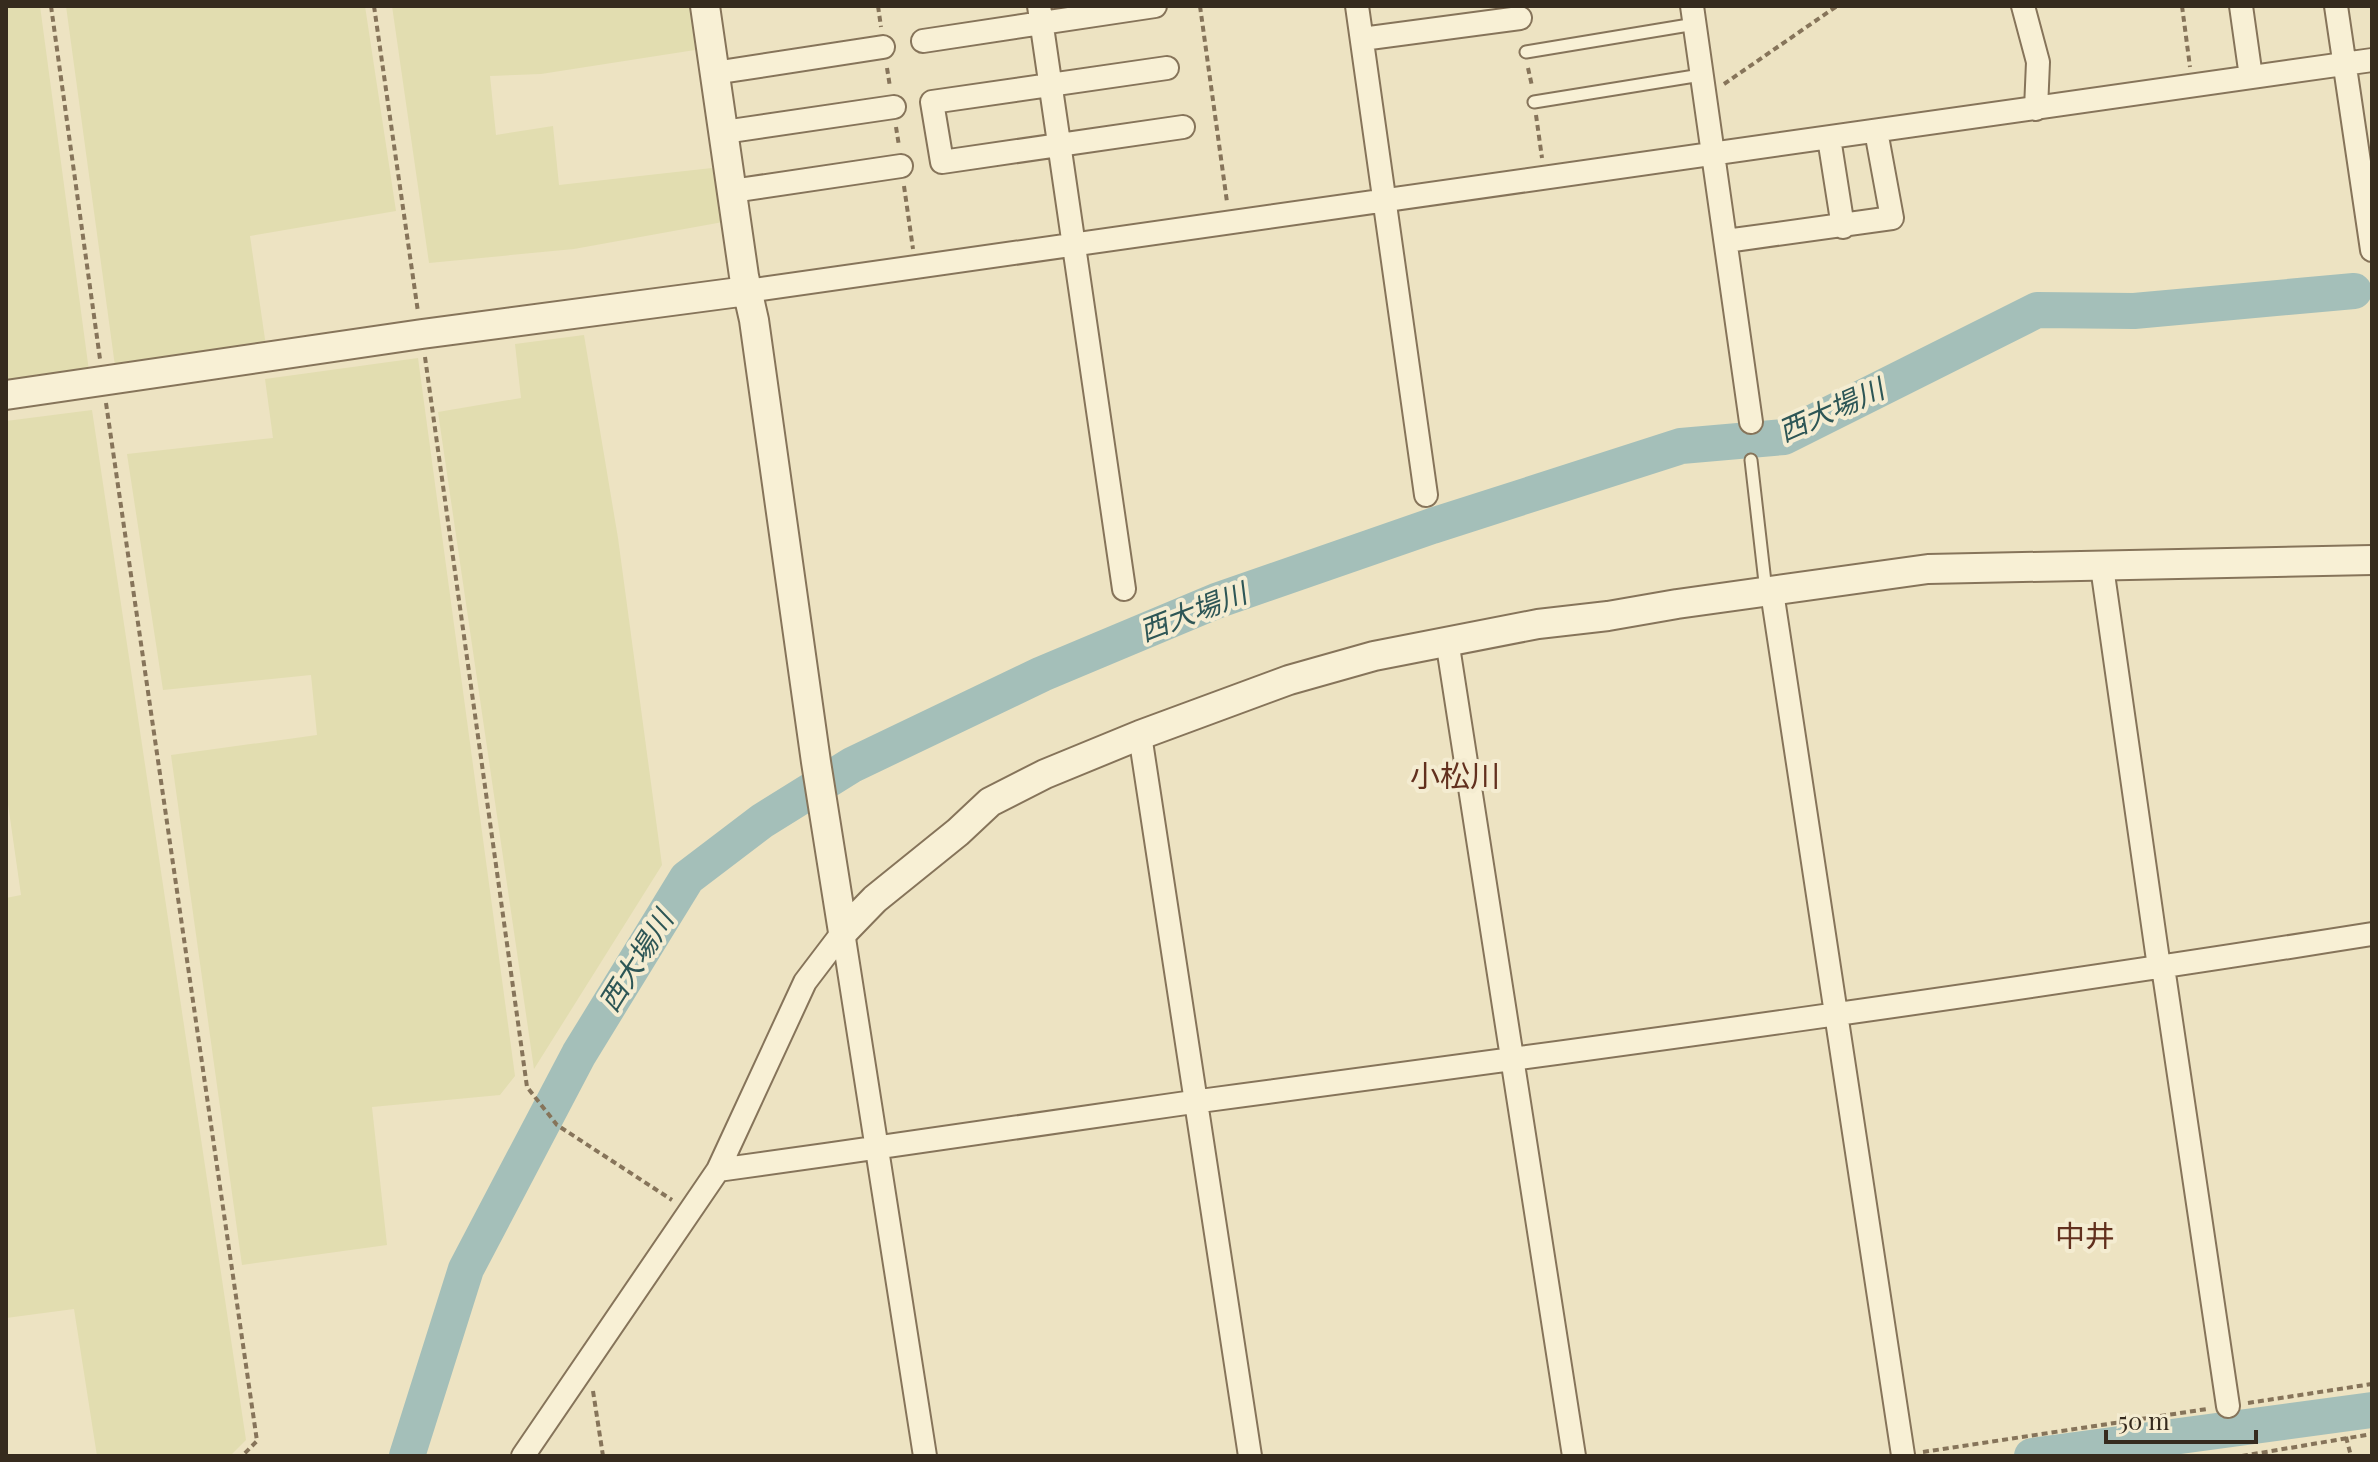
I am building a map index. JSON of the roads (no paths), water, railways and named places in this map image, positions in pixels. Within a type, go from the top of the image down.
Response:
[{"type":"street","points":[[705,6],[756,334],[823,811],[925,1456]]},
{"type":"street","points":[[923,41],[1040,16],[1155,6]]},
{"type":"street","points":[[1357,6],[1426,495]]},
{"type":"street","points":[[2023,6],[2038,62],[2036,109]]},
{"type":"street","points":[[2241,6],[2251,77]]},
{"type":"street","points":[[2336,6],[2365,163],[2372,250]]},
{"type":"street","points":[[1694,15],[1751,422]]},
{"type":"street","points":[[1040,16],[1124,589]]},
{"type":"street","points":[[1362,39],[1520,18]]},
{"type":"street","points":[[714,73],[883,47]]},
{"type":"street","points":[[6,395],[2372,60]]},
{"type":"street","points":[[1167,68],[932,102],[942,162],[1183,127]]},
{"type":"street","points":[[724,132],[894,107]]},
{"type":"street","points":[[1726,241],[1892,218],[1876,131]]},
{"type":"street","points":[[1829,138],[1843,227]]},
{"type":"street","points":[[732,191],[901,166]]},
{"type":"street","points":[[523,1456],[718,1170],[805,982],[843,932],[875,899],[990,802],[1045,774],[1289,680],[1374,656],[1538,624],[1928,569],[2372,560]]},
{"type":"street","points":[[2102,567],[2228,1406]]},
{"type":"street","points":[[1769,593],[1903,1455]]},
{"type":"street","points":[[1447,640],[1574,1456]]},
{"type":"street","points":[[1140,735],[1250,1456]]},
{"type":"street","points":[[718,1170],[1512,1061],[2372,934]]},
{"type":"lane","points":[[1526,52],[1694,15]]},
{"type":"lane","points":[[1534,102],[1703,86]]},
{"type":"lane","points":[[1751,460],[1769,593]]},
{"type":"waterway","name":"西大場川","points":[[407,1456],[466,1269],[579,1054],[687,878],[762,821],[852,765],[1042,674],[1216,601],[1432,526],[1681,446],[1784,437],[2037,310],[2134,311],[2354,291]]},
{"type":"waterway","points":[[2032,1456],[2372,1410]]},
{"type":"district","name":"小松川","points":[[1455,777]]},
{"type":"district","name":"中井","points":[[2085,1237]]}]
